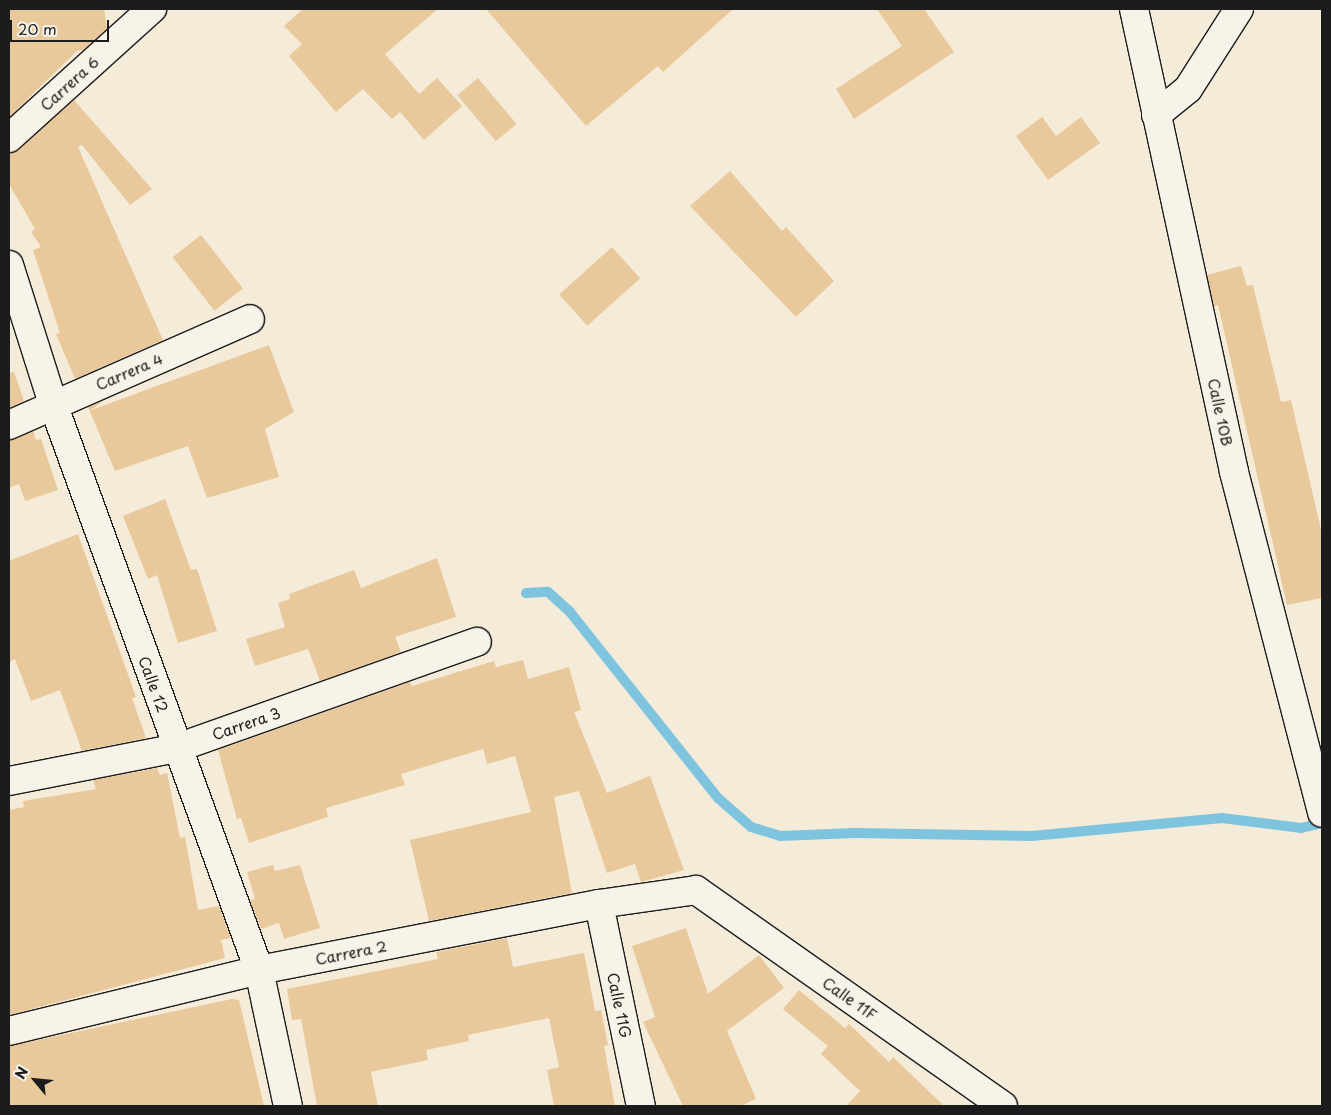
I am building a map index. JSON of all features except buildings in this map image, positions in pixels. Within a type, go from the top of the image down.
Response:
[{"type":"street","name":"Carrera 6","points":[[9,138],[151,9]]},
{"type":"street","name":"Calle 10B","points":[[1134,9],[1234,472],[1322,813]]},
{"type":"street","points":[[1156,115],[1188,88],[1239,9]]},
{"type":"street","name":"Calle 12","points":[[9,265],[53,404],[259,970],[288,1106]]},
{"type":"street","name":"Carrera 4","points":[[9,424],[250,319]]},
{"type":"street","name":"Carrera 3","points":[[9,781],[178,748],[478,642]]},
{"type":"street","name":"Carrera 2","points":[[9,1031],[259,970],[599,904],[696,890]]},
{"type":"street","name":"Calle 11F","points":[[696,890],[1004,1105]]},
{"type":"street","name":"Calle 11G","points":[[599,904],[641,1106]]},
{"type":"waterway","points":[[526,593],[548,592],[570,612],[718,798],[751,827],[780,836],[855,833],[1032,836],[1222,818],[1301,828],[1322,823]]}]
